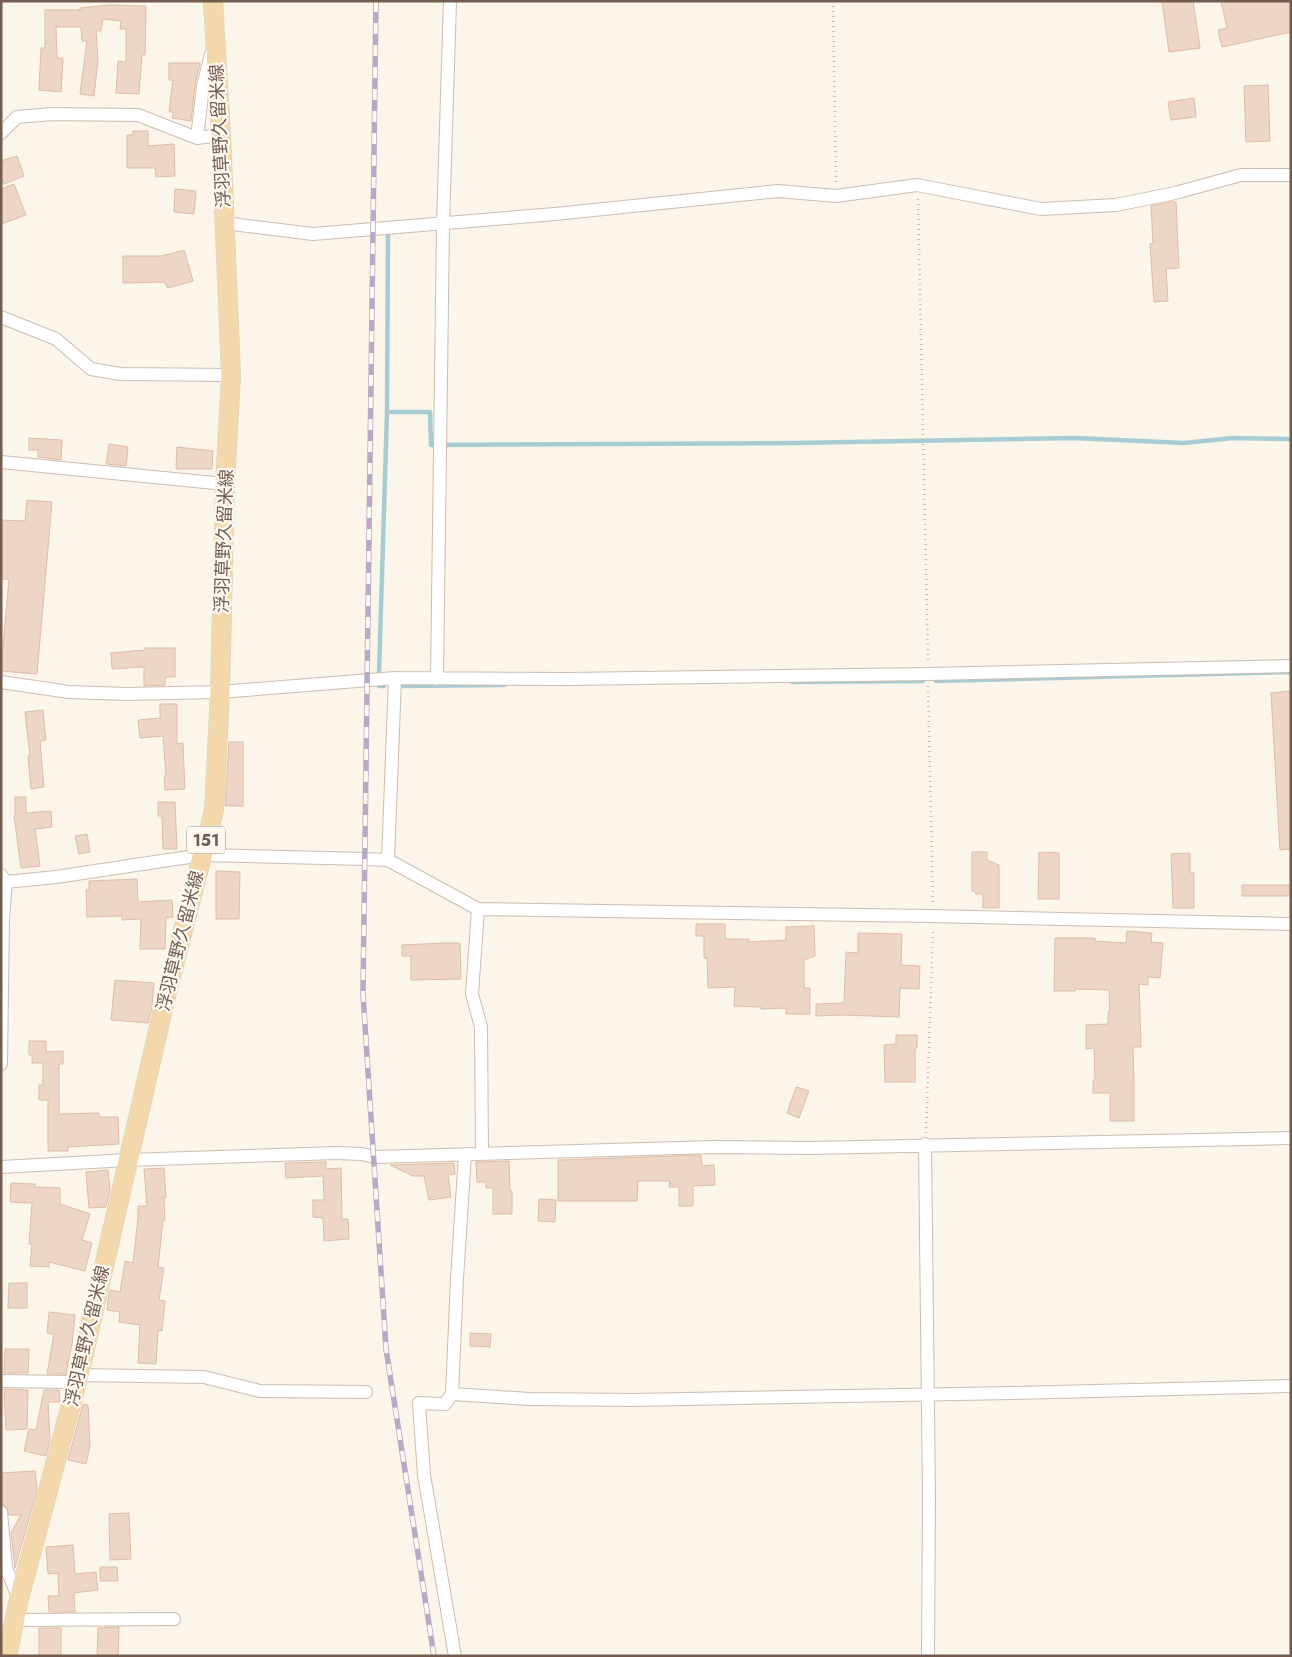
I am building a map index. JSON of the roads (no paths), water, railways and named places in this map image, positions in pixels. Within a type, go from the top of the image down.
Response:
[{"type":"main road","name":"浮羽草野久留米線","points":[[7,1656],[79,1375],[166,996],[214,810],[231,375],[221,135],[214,43],[213,1]]},
{"type":"street","points":[[437,679],[444,224],[450,1]]},
{"type":"street","points":[[197,138],[203,86],[214,43]]},
{"type":"street","points":[[1,133],[17,117],[52,114],[138,115],[197,138],[221,135]]},
{"type":"street","points":[[224,223],[313,234],[637,207],[778,191],[836,196],[917,185],[1040,209],[1116,205],[1174,193],[1241,175],[1291,174]]},
{"type":"street","points":[[1,317],[56,339],[92,369],[121,374],[231,375]]},
{"type":"street","points":[[1,462],[226,484]]},
{"type":"street","points":[[1,682],[70,692],[127,694],[220,692],[395,678],[568,679],[938,674],[1291,666]]},
{"type":"street","points":[[388,860],[395,678]]},
{"type":"street","points":[[1,1064],[3,878],[56,876],[202,856],[388,860],[478,909],[1291,924]]},
{"type":"street","points":[[478,909],[472,994],[481,1027],[482,1154]]},
{"type":"street","points":[[1,1167],[128,1160],[337,1153],[374,1156],[713,1147],[810,1148],[925,1144],[1291,1138]]},
{"type":"street","points":[[925,1144],[928,1394],[928,1656]]},
{"type":"street","points":[[455,1656],[424,1475],[419,1403],[445,1404],[452,1394],[457,1279],[466,1154]]},
{"type":"street","points":[[1,1382],[68,1382],[79,1375],[204,1376],[260,1391],[366,1392]]},
{"type":"street","points":[[452,1394],[529,1399],[633,1400],[1291,1386]]},
{"type":"street","points":[[1,1512],[4,1569],[20,1600]]},
{"type":"street","points":[[15,1620],[174,1619]]},
{"type":"waterway","points":[[379,673],[387,412],[388,230]]},
{"type":"waterway","points":[[387,412],[430,412],[431,445],[795,443],[1074,438],[1184,443],[1233,438],[1291,439]]},
{"type":"waterway","points":[[936,681],[1291,672]]},
{"type":"waterway","points":[[792,682],[923,681]]},
{"type":"waterway","points":[[379,684],[379,686],[384,686]]},
{"type":"waterway","points":[[400,686],[504,685]]},
{"type":"railway","points":[[376,1],[363,994],[386,1349],[434,1656]]}]
